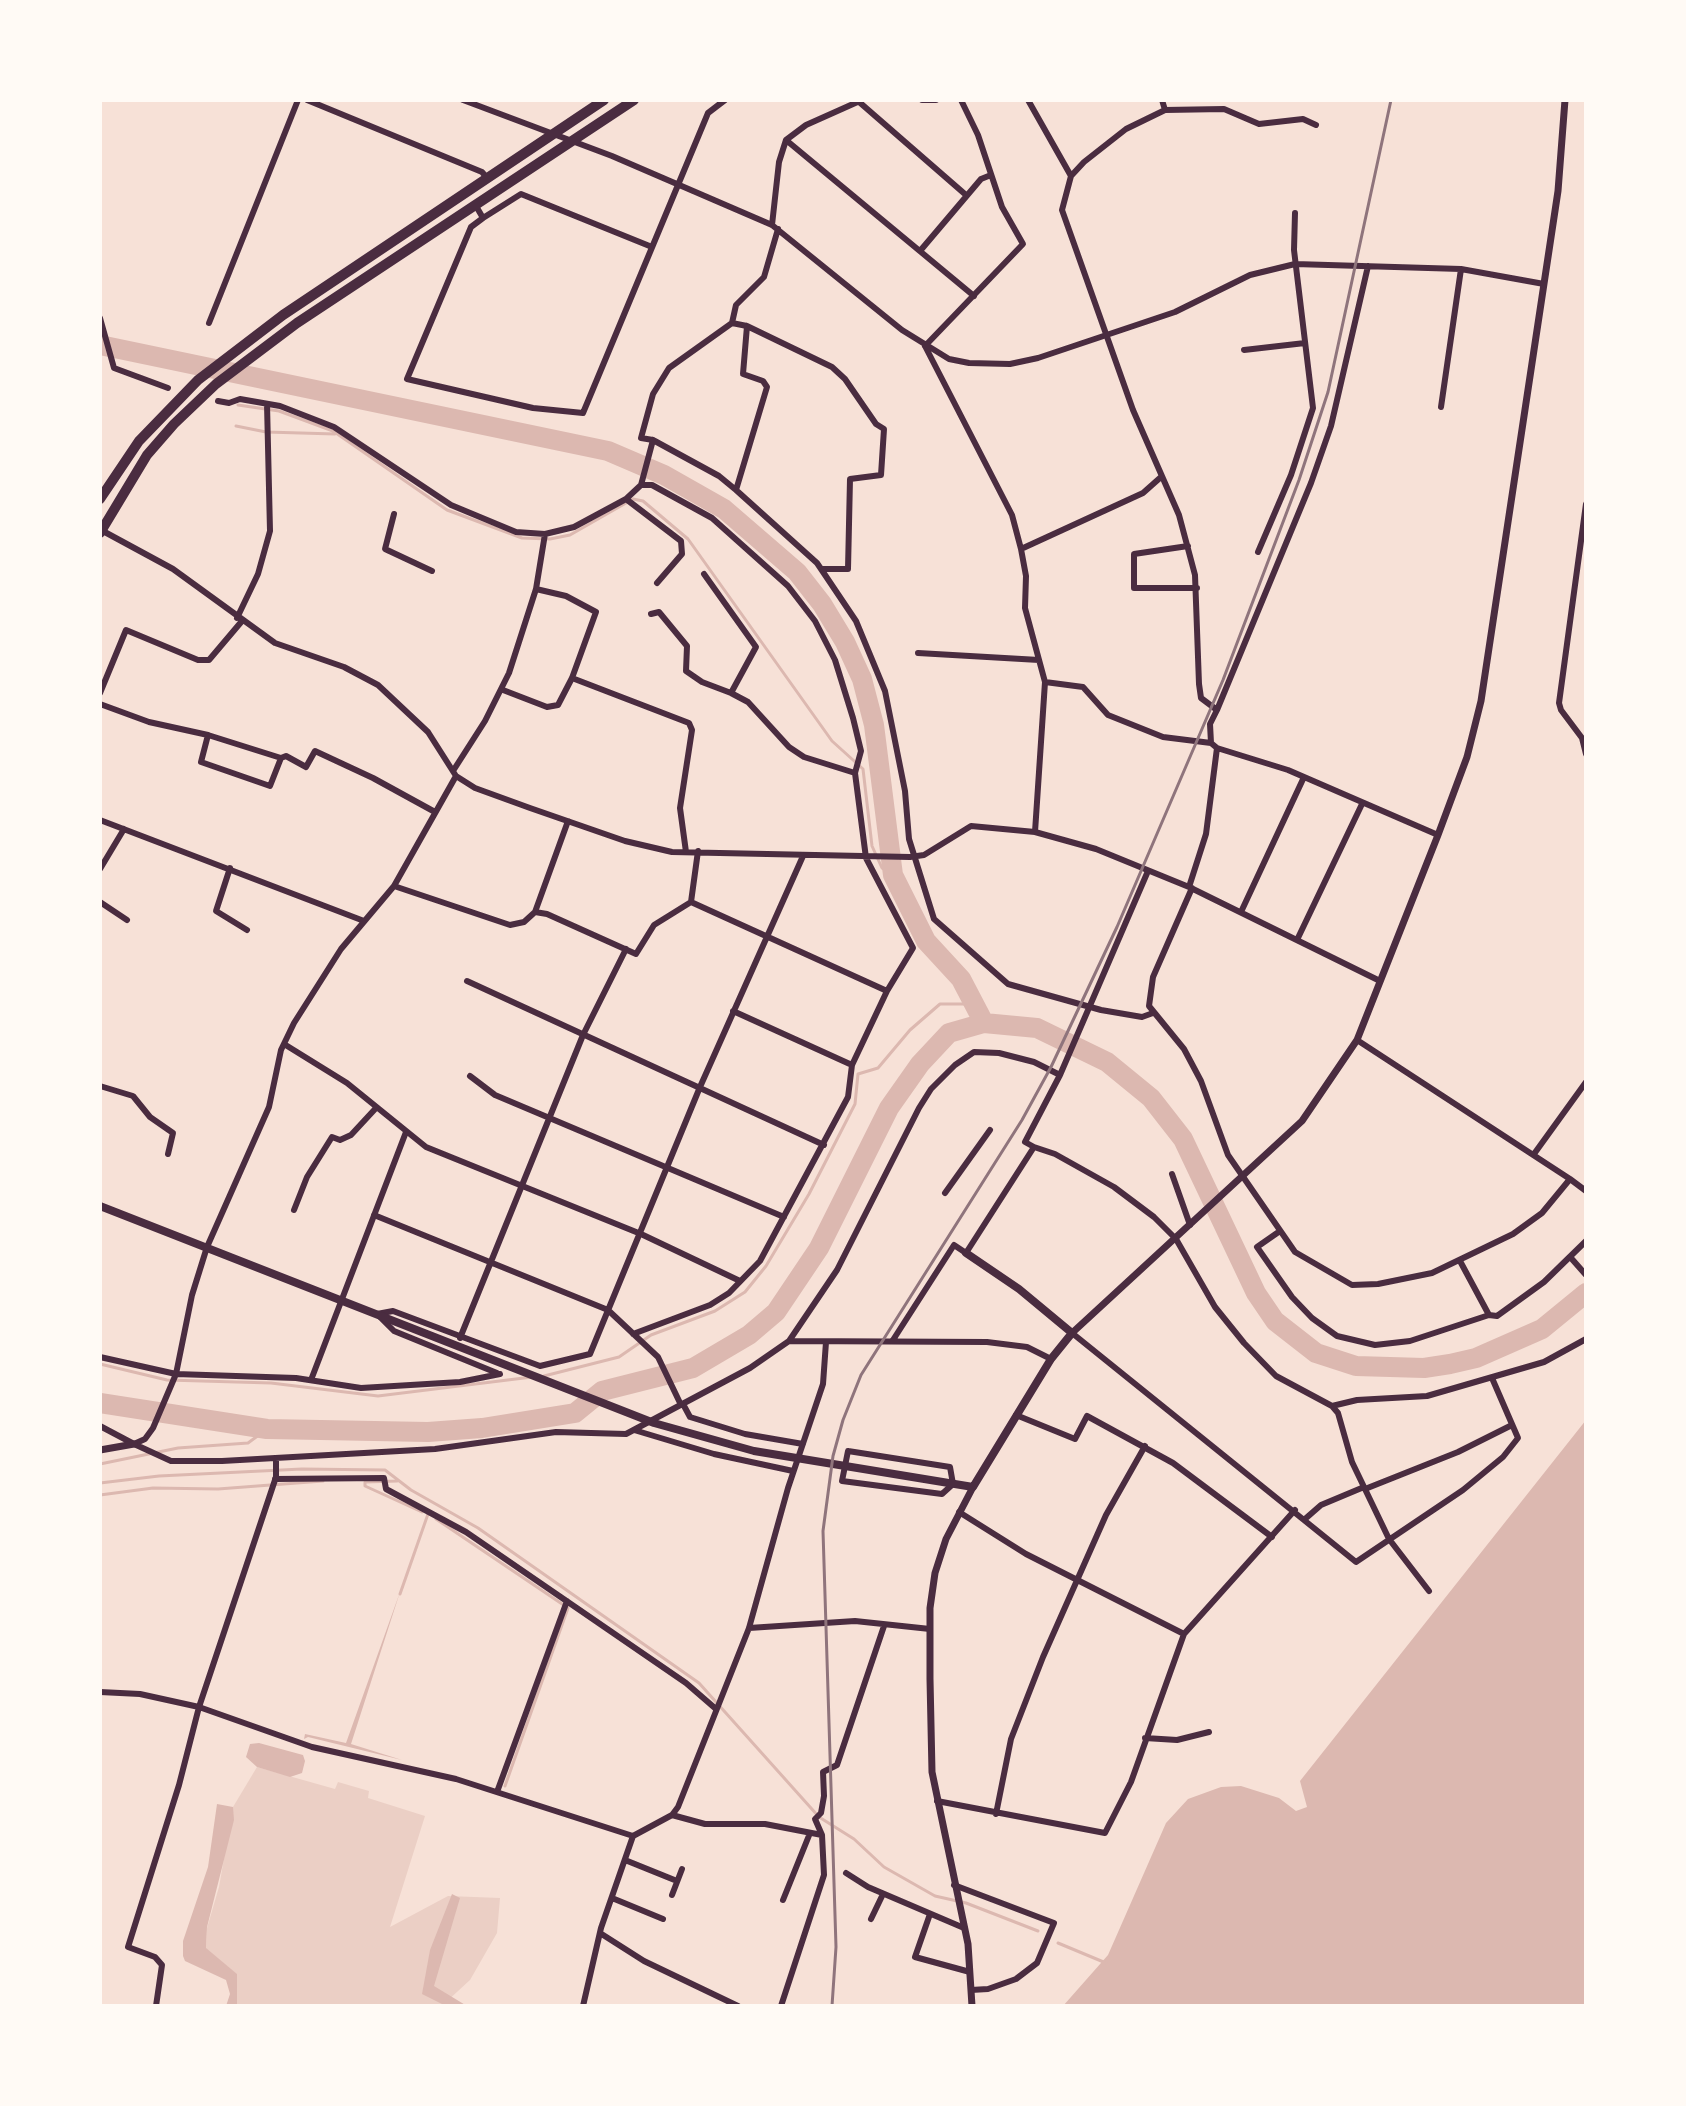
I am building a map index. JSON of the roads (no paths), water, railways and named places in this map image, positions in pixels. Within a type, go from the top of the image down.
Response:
[{"type":"highway","points":[[100,499],[139,441],[198,380],[283,315],[604,100]]},
{"type":"highway","points":[[100,531],[147,455],[216,384],[297,323],[634,100]]},
{"type":"main road","points":[[100,1206],[623,1412],[719,1443],[973,1487],[1051,1359],[1072,1333],[1019,1289],[966,1253]]},
{"type":"street","points":[[209,323],[298,100]]},
{"type":"street","points":[[307,100],[482,172],[488,179]]},
{"type":"street","points":[[463,100],[572,141],[775,227],[925,346],[949,359],[1010,364],[1175,312],[1250,275],[1295,264],[1461,269],[1544,284]]},
{"type":"street","points":[[652,247],[521,194],[471,227],[407,379],[533,408],[583,413],[708,113],[725,100]]},
{"type":"street","points":[[966,195],[860,100],[786,140],[779,162],[775,227],[764,277],[736,305],[732,323],[669,368],[653,394],[641,438],[653,440],[719,476],[736,490],[797,542],[822,569],[856,621],[885,691],[905,791],[909,839],[934,919],[1008,984],[1091,1008],[1142,1017],[1153,1013]]},
{"type":"street","points":[[922,100],[936,100]]},
{"type":"street","points":[[925,346],[1023,244],[1002,207],[978,135],[961,100]]},
{"type":"street","points":[[1028,100],[1071,176]]},
{"type":"street","points":[[1162,100],[1165,110]]},
{"type":"street","points":[[1492,1378],[1510,1426],[1518,1438],[1503,1457],[1463,1490],[1356,1562],[1295,1510],[1114,1371],[1072,1333],[1302,1121],[1357,1040],[1467,757],[1481,701],[1559,179],[1565,100]]},
{"type":"street","points":[[1217,710],[1201,698],[1197,588],[1179,515],[1105,336],[1062,210],[1071,176],[1110,140],[1165,110],[1224,109],[1259,124],[1303,119],[1316,125]]},
{"type":"street","points":[[786,140],[974,296]]},
{"type":"street","points":[[920,251],[966,195],[981,179],[991,175]]},
{"type":"street","points":[[476,206],[483,218]]},
{"type":"street","points":[[1258,552],[1291,475],[1313,408],[1295,264],[1295,213]]},
{"type":"street","points":[[1368,266],[1331,426],[1210,724],[1214,746],[1206,834],[1191,888],[1153,977],[1148,999],[1153,1013],[1184,1049],[1201,1081],[1239,1180],[1295,1252],[1352,1285],[1399,1281],[1460,1261],[1513,1234],[1542,1213],[1570,1179]]},
{"type":"street","points":[[1441,407],[1461,269]]},
{"type":"street","points":[[100,318],[110,359],[117,371],[168,388]]},
{"type":"street","points":[[732,323],[747,326],[832,367],[845,379],[876,424],[884,429],[881,475],[850,479],[848,569],[822,569]]},
{"type":"street","points":[[736,490],[767,387],[763,381],[743,374],[747,326]]},
{"type":"street","points":[[1244,350],[1305,343]]},
{"type":"street","points":[[925,346],[1012,515],[1021,549],[1026,576],[1025,608],[1045,682],[1035,832]]},
{"type":"street","points":[[218,401],[229,403],[240,399],[297,411],[343,431],[455,507],[516,532],[545,534],[574,527],[626,499],[641,483],[653,440]]},
{"type":"street","points":[[100,693],[126,630],[198,660],[209,660],[239,620],[258,574],[270,531],[267,404]]},
{"type":"street","points":[[1021,549],[1143,493],[1161,477]]},
{"type":"street","points":[[633,1334],[710,1305],[760,1261],[848,1097],[852,1065],[887,991],[913,948],[869,858],[855,773],[861,751],[835,660],[815,621],[788,586],[712,518],[652,485],[641,483]]},
{"type":"street","points":[[626,499],[681,541],[682,554],[657,583]]},
{"type":"street","points":[[1586,504],[1559,703],[1582,738],[1586,754]]},
{"type":"street","points":[[394,514],[385,549],[432,571]]},
{"type":"street","points":[[100,531],[173,569],[239,620],[275,643],[344,667],[378,685],[415,717],[455,774],[475,788],[568,821],[658,850],[869,858],[924,855],[971,826],[1035,832],[1096,849],[1191,888],[1380,981]]},
{"type":"street","points":[[100,1450],[134,1444],[145,1439],[153,1428],[175,1375],[192,1295],[207,1247],[269,1107],[284,1044],[311,994],[364,921],[394,886],[503,690],[536,589],[545,534]]},
{"type":"street","points":[[1188,546],[1134,554],[1134,588],[1197,588]]},
{"type":"street","points":[[704,574],[756,647],[731,693]]},
{"type":"street","points":[[503,690],[552,708],[558,705],[572,678],[596,612],[566,596],[536,589]]},
{"type":"street","points":[[651,614],[659,612],[687,646],[686,671],[702,682],[748,702],[781,739],[804,757],[855,773]]},
{"type":"street","points":[[918,653],[1039,660]]},
{"type":"street","points":[[572,678],[689,723],[692,730],[680,808],[686,852]]},
{"type":"street","points":[[1045,682],[1083,687],[1108,715],[1163,737],[1214,746],[1304,777],[1438,835]]},
{"type":"street","points":[[100,704],[149,722],[208,735],[281,758],[286,756],[306,767],[315,751],[435,812]]},
{"type":"street","points":[[208,735],[201,762],[270,786],[281,758]]},
{"type":"street","points":[[1241,912],[1304,777]]},
{"type":"street","points":[[1297,940],[1362,804]]},
{"type":"street","points":[[100,820],[364,921]]},
{"type":"street","points":[[394,886],[510,925],[524,922],[535,912],[568,821]]},
{"type":"street","points":[[100,869],[124,829]]},
{"type":"street","points":[[691,902],[698,851]]},
{"type":"street","points":[[377,1314],[393,1311],[540,1366],[590,1354],[700,1087],[803,856]]},
{"type":"street","points":[[230,868],[216,911],[247,930]]},
{"type":"street","points":[[1148,871],[1091,1008],[1025,1142],[1055,1154],[1144,1208],[1176,1239],[1215,1307],[1244,1343],[1276,1376],[1332,1406],[1338,1413],[1352,1462],[1389,1539],[1429,1591]]},
{"type":"street","points":[[100,902],[127,920]]},
{"type":"street","points":[[691,902],[887,991]]},
{"type":"street","points":[[535,912],[547,914],[636,954],[654,925],[691,902]]},
{"type":"street","points":[[460,1338],[583,1035],[626,949]]},
{"type":"street","points":[[467,981],[824,1145]]},
{"type":"street","points":[[733,1011],[852,1065]]},
{"type":"street","points":[[1357,1040],[1586,1191]]},
{"type":"street","points":[[284,1044],[329,1069],[426,1147],[641,1234],[740,1281]]},
{"type":"street","points":[[100,1426],[171,1461],[276,1461],[435,1449],[556,1432],[626,1434],[680,1402],[750,1368],[789,1341],[837,1270],[919,1108],[931,1089],[955,1065],[974,1052],[999,1053],[1034,1062],[1060,1075]]},
{"type":"street","points":[[470,1076],[495,1095],[784,1217]]},
{"type":"street","points":[[1534,1154],[1586,1082]]},
{"type":"street","points":[[100,1086],[133,1096],[150,1117],[173,1133],[168,1154]]},
{"type":"street","points":[[294,1210],[307,1177],[332,1137],[340,1140],[351,1135],[376,1108]]},
{"type":"street","points":[[945,1193],[990,1130]]},
{"type":"street","points":[[311,1380],[406,1132]]},
{"type":"street","points":[[893,1340],[954,1245],[966,1253],[1034,1147]]},
{"type":"street","points":[[1172,1174],[1192,1222]]},
{"type":"street","points":[[374,1215],[608,1310],[664,1365],[690,1417],[745,1434],[803,1444]]},
{"type":"street","points":[[1280,1231],[1257,1247],[1303,1310],[1337,1336],[1375,1345],[1410,1341],[1489,1315],[1497,1316],[1573,1260],[1586,1241]]},
{"type":"street","points":[[1573,1260],[1586,1275]]},
{"type":"street","points":[[1460,1261],[1489,1315]]},
{"type":"street","points":[[100,1357],[175,1375],[311,1380],[361,1388],[460,1382],[500,1374],[394,1331],[377,1314]]},
{"type":"street","points":[[1332,1406],[1357,1400],[1427,1396],[1544,1362],[1586,1339]]},
{"type":"street","points":[[789,1341],[987,1342],[1027,1347],[1051,1359]]},
{"type":"street","points":[[583,2006],[600,1933],[633,1836],[672,1815],[684,1797],[749,1628],[793,1471],[823,1384],[826,1342]]},
{"type":"street","points":[[1016,1415],[1075,1439],[1087,1416],[1145,1446],[1272,1537]]},
{"type":"street","points":[[1305,1519],[1321,1505],[1458,1452],[1510,1426]]},
{"type":"street","points":[[634,1430],[714,1454],[793,1471]]},
{"type":"street","points":[[996,1814],[1011,1739],[1076,1580],[1117,1494],[1145,1446]]},
{"type":"street","points":[[848,1451],[950,1467],[953,1484],[942,1494],[842,1481],[848,1451]]},
{"type":"street","points":[[156,2006],[162,1965],[155,1957],[128,1947],[179,1785],[199,1707],[276,1478],[276,1461]]},
{"type":"street","points":[[276,1478],[384,1478],[386,1489],[429,1509],[717,1707]]},
{"type":"street","points":[[972,2006],[964,1928],[932,1772],[930,1629],[935,1573],[959,1512],[973,1487]]},
{"type":"street","points":[[937,1801],[1105,1833],[1131,1782],[1184,1634],[1295,1510]]},
{"type":"street","points":[[959,1512],[1076,1580],[1184,1634]]},
{"type":"street","points":[[497,1792],[567,1601]]},
{"type":"street","points":[[749,1628],[855,1621],[930,1629]]},
{"type":"street","points":[[781,2006],[824,1875],[818,1816],[823,1772],[837,1765],[884,1626]]},
{"type":"street","points":[[100,1692],[140,1694],[199,1707],[312,1747],[456,1779],[633,1836]]},
{"type":"street","points":[[1145,1738],[1177,1740],[1209,1732]]},
{"type":"street","points":[[672,1815],[705,1824],[765,1824],[822,1835]]},
{"type":"street","points":[[783,1900],[810,1833]]},
{"type":"street","points":[[625,1860],[677,1881]]},
{"type":"street","points":[[672,1895],[682,1869]]},
{"type":"street","points":[[846,1873],[883,1894],[964,1928]]},
{"type":"street","points":[[956,1889],[1054,1923],[1037,1963],[1016,1979],[988,1989],[971,1990]]},
{"type":"street","points":[[871,1919],[883,1894]]},
{"type":"street","points":[[612,1898],[663,1919]]},
{"type":"street","points":[[930,1914],[915,1957],[970,1972]]},
{"type":"street","points":[[600,1933],[644,1961],[738,2006]]},
{"type":"waterway","points":[[100,345],[608,451],[664,475],[724,509],[797,572],[822,604],[845,642],[862,679],[874,725],[893,875],[926,941],[961,979],[984,1023]]},
{"type":"waterway","points":[[238,405],[279,411],[333,431],[447,510],[522,538],[550,539],[570,535],[633,499],[643,501],[688,539],[832,741],[863,769],[872,846],[882,868],[893,875]]},
{"type":"waterway","points":[[236,426],[266,432],[335,434]]},
{"type":"waterway","points":[[544,1376],[619,1357],[651,1335],[715,1311],[745,1292],[766,1266],[809,1194],[855,1104],[858,1074],[878,1068],[910,1030],[940,1004],[974,1004]]},
{"type":"waterway","points":[[100,1403],[267,1429],[428,1432],[482,1428],[575,1413],[602,1391],[693,1368],[749,1335],[776,1312],[819,1248],[889,1108],[920,1064],[949,1033],[984,1023],[1037,1028],[1107,1062],[1151,1098],[1183,1139],[1256,1293],[1275,1321],[1316,1353],[1356,1366],[1424,1368],[1450,1364],[1476,1358],[1542,1329],[1586,1293]]},
{"type":"waterway","points":[[100,1364],[167,1380],[271,1383],[378,1396],[532,1377]]},
{"type":"waterway","points":[[100,1464],[178,1448],[248,1443],[267,1429]]},
{"type":"waterway","points":[[100,1483],[159,1476],[302,1469],[385,1470],[411,1490],[478,1528],[699,1683],[819,1817],[854,1839],[884,1867],[935,1896],[966,1903],[1038,1931]]},
{"type":"waterway","points":[[100,1495],[153,1488],[218,1489],[323,1481]]},
{"type":"waterway","points":[[397,1481],[365,1482],[365,1486],[422,1512]]},
{"type":"waterway","points":[[400,1594],[428,1514]]},
{"type":"waterway","points":[[436,1519],[568,1608],[505,1786]]},
{"type":"waterway","points":[[1058,1943],[1106,1963]]},
{"type":"railway","points":[[832,2006],[836,1947],[823,1531],[833,1456],[843,1420],[861,1375],[1022,1120],[1051,1067],[1117,927],[1223,680],[1299,480],[1328,392],[1391,100]]}]
